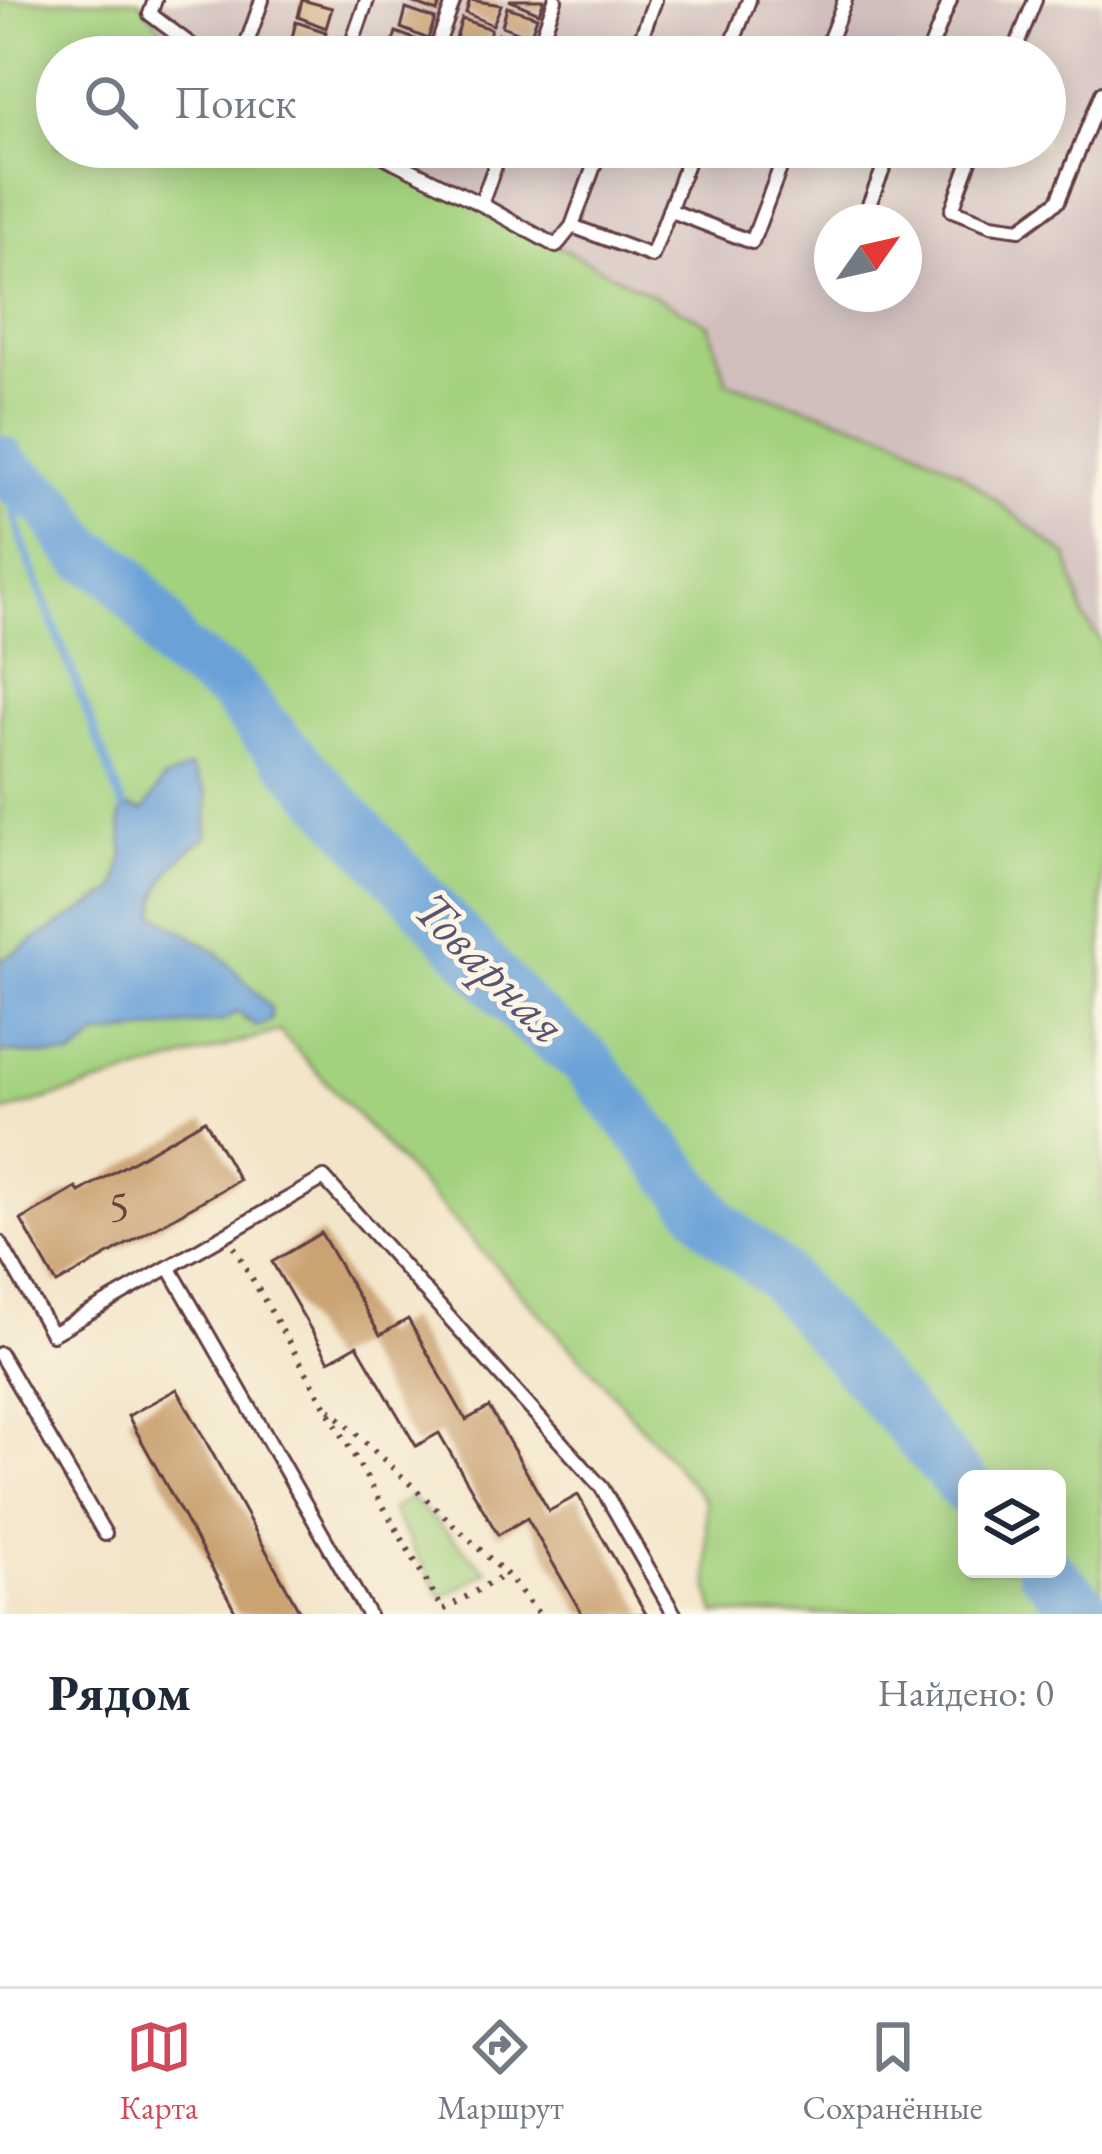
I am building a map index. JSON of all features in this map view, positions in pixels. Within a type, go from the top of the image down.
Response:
[{"type":"lane","points":[[155,0],[150,14],[179,36]]},
{"type":"lane","points":[[249,36],[262,0]]},
{"type":"lane","points":[[354,36],[367,0]]},
{"type":"lane","points":[[441,36],[454,0]]},
{"type":"lane","points":[[542,36],[555,0]]},
{"type":"lane","points":[[642,36],[656,0]]},
{"type":"lane","points":[[735,36],[748,0]]},
{"type":"lane","points":[[831,36],[845,0]]},
{"type":"lane","points":[[935,36],[950,0]]},
{"type":"lane","points":[[1020,36],[1035,0]]},
{"type":"lane","points":[[967,168],[952,209],[991,225],[1020,229],[1058,201],[1102,93]]},
{"type":"lane","points":[[407,168],[556,246],[572,226],[593,168]]},
{"type":"lane","points":[[481,204],[494,168]]},
{"type":"lane","points":[[572,226],[652,256],[685,168]]},
{"type":"lane","points":[[669,210],[752,242],[780,168]]},
{"type":"lane","points":[[869,204],[884,168]]},
{"type":"lane","points":[[0,1243],[52,1334],[323,1178],[602,1489],[674,1614]]},
{"type":"lane","points":[[169,1267],[368,1614]]},
{"type":"lane","points":[[0,1354],[106,1534]]},
{"type":"path","points":[[227,1234],[442,1612],[506,1574]]},
{"type":"path","points":[[323,1402],[506,1574],[538,1614]]},
{"type":"shaded area","points":[[138,0],[1102,0],[1102,643],[1084,618],[1067,556],[895,436],[727,382],[556,246],[407,168],[1066,168],[1066,36],[168,36]]},
{"type":"green space","points":[[0,0],[138,0],[168,36],[36,36],[36,168],[407,168],[708,324],[727,382],[895,436],[958,471],[1067,556],[1084,618],[1102,643],[1102,1614],[715,1614],[709,1589],[705,1500],[601,1380],[279,1031],[0,1113],[0,1052],[72,1057],[98,1036],[238,1012],[247,1022],[218,954],[155,914],[171,870],[207,838],[207,794],[163,780],[144,812],[120,821],[124,853],[116,890],[0,961]]},
{"type":"green space","points":[[411,1498],[488,1572],[442,1598],[391,1510]]},
{"type":"water","points":[[190,768],[207,794],[207,838],[171,870],[155,914],[218,953],[271,1008],[271,1020],[257,1027],[238,1012],[222,1021],[99,1036],[72,1057],[0,1052],[0,961],[116,890],[124,853],[123,806],[144,811],[163,780]]},
{"type":"building","points":[[302,0],[332,8],[326,28],[298,17]]},
{"type":"building","points":[[406,0],[441,0],[437,12]]},
{"type":"building","points":[[470,0],[501,5],[493,25],[466,13]]},
{"type":"building","points":[[509,0],[544,0],[539,13]]},
{"type":"building","points":[[507,7],[537,17],[530,36],[502,26]]},
{"type":"building","points":[[406,9],[435,19],[429,36],[401,28]]},
{"type":"building","points":[[462,19],[491,29],[489,36],[457,36]]},
{"type":"building","points":[[296,22],[326,32],[324,36],[292,36]]},
{"type":"building","points":[[205,1120],[239,1180],[57,1284],[21,1220]]},
{"type":"building","points":[[321,1233],[380,1335],[408,1319],[466,1420],[489,1407],[549,1511],[578,1495],[646,1614],[582,1614],[527,1518],[498,1535],[439,1433],[416,1446],[357,1345],[329,1361],[272,1262]]},
{"type":"building","points":[[177,1389],[301,1614],[237,1614],[128,1416]]},
{"type":"waterway","name":"Товарная","points":[[0,462],[52,506],[85,553],[118,573],[176,650],[231,688],[530,1017],[585,1060],[717,1225],[778,1275],[958,1479]]},
{"type":"waterway","points":[[4,470],[22,542],[123,806]]},
{"type":"waterway","name":"Товарная","points":[[1053,1578],[1088,1614]]}]
